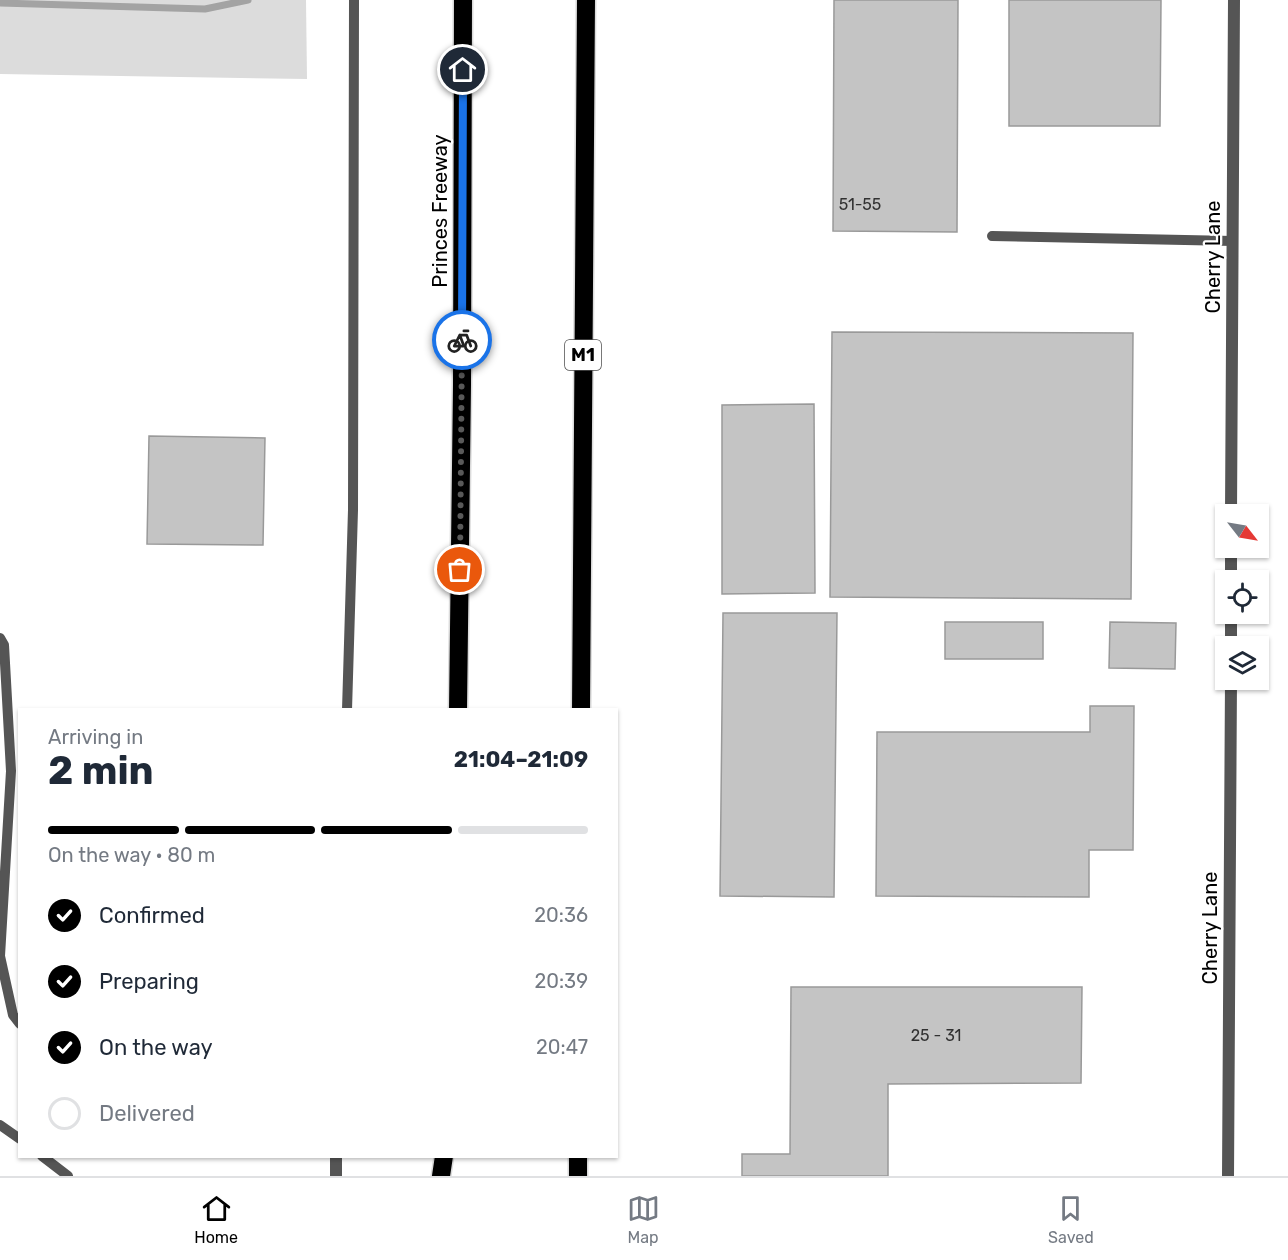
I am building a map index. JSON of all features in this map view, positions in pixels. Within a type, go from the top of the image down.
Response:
[{"type":"highway","name":"Princes Freeway","points":[[458,708],[463,0]]},
{"type":"highway","name":"M1","points":[[581,708],[586,0]]},
{"type":"highway","points":[[441,1176],[444,1158]]},
{"type":"highway","points":[[452,1176],[453,1158]]},
{"type":"highway","points":[[578,1158],[578,1176]]},
{"type":"street","name":"Cherry Lane","points":[[1231,504],[1234,0]]},
{"type":"street","name":"Cherry Lane","points":[[1228,1176],[1230,690]]},
{"type":"street","points":[[336,1158],[336,1176]]},
{"type":"lane","points":[[347,708],[353,510],[354,0]]},
{"type":"lane","points":[[992,236],[1233,241]]},
{"type":"lane","points":[[0,638],[4,645],[11,771],[0,956],[13,1016],[18,1022]]},
{"type":"lane","points":[[0,1125],[18,1138]]},
{"type":"lane","points":[[48,1158],[68,1176]]},
{"type":"shaded area","points":[[0,0],[306,0],[307,79],[0,74]]},
{"type":"building","points":[[834,0],[958,0],[957,232],[833,231]]},
{"type":"building","points":[[1009,0],[1161,0],[1160,126],[1009,126]]},
{"type":"building","points":[[832,332],[1133,333],[1131,599],[830,597]]},
{"type":"building","points":[[814,404],[815,593],[722,594],[722,405]]},
{"type":"building","points":[[149,436],[265,438],[263,545],[147,544]]},
{"type":"building","points":[[723,613],[837,613],[834,897],[720,896]]},
{"type":"building","points":[[945,622],[1043,622],[1043,659],[945,659]]},
{"type":"building","points":[[1110,622],[1176,623],[1175,669],[1109,668]]},
{"type":"building","points":[[1090,706],[1134,706],[1133,850],[1089,850],[1089,897],[876,896],[877,732],[1090,732]]},
{"type":"building","points":[[791,987],[1082,987],[1081,1083],[888,1084],[888,1176],[742,1176],[742,1154],[790,1154]]},
{"type":"waterway","points":[[0,3],[205,9],[248,0]]},
{"type":"way so far","points":[[460,570],[462,340]]},
{"type":"route","points":[[462,340],[463,70]]}]
